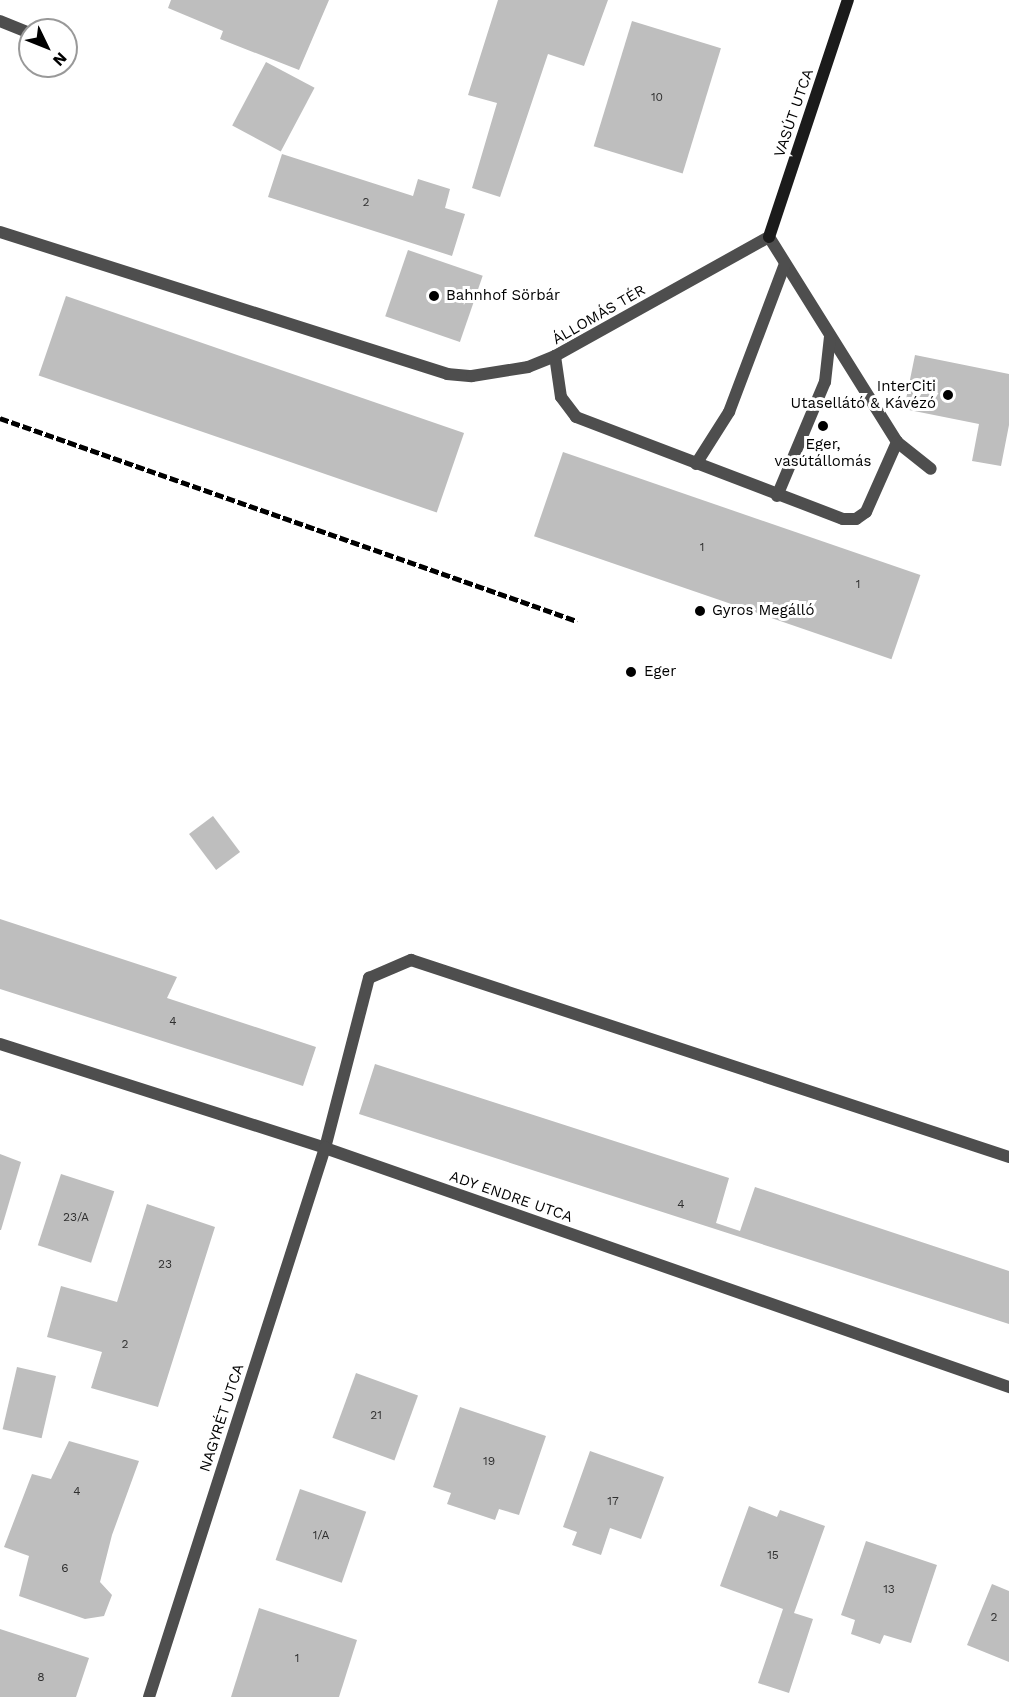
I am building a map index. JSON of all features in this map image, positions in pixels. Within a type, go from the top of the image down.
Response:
[{"type":"street","name":"VASÚT UTCA","points":[[769,237],[848,0]]},
{"type":"street","points":[[0,21],[18,28]]},
{"type":"street","points":[[0,232],[447,374],[499,373],[555,356]]},
{"type":"street","points":[[769,237],[897,442],[931,469]]},
{"type":"street","name":"ÁLLOMÁS TÉR","points":[[769,237],[555,356],[561,397],[576,417],[777,496],[843,519],[856,519],[867,512],[897,442]]},
{"type":"street","points":[[696,464],[726,419],[785,264]]},
{"type":"street","points":[[777,496],[825,382],[830,337]]},
{"type":"street","name":"NAGYRÉT UTCA","points":[[148,1697],[325,1148],[369,978],[411,960],[1009,1157]]},
{"type":"street","name":"ADY ENDRE UTCA","points":[[0,1044],[325,1148],[1009,1387]]},
{"type":"building","points":[[171,0],[329,0],[299,70],[220,39],[223,31],[168,8]]},
{"type":"building","points":[[498,0],[608,0],[584,66],[548,54],[500,197],[472,188],[497,103],[468,95]]},
{"type":"building","points":[[632,21],[721,48],[683,173],[594,146]]},
{"type":"building","points":[[266,62],[315,88],[281,151],[232,126]]},
{"type":"building","points":[[282,154],[413,196],[418,179],[450,189],[445,208],[465,214],[452,256],[268,197]]},
{"type":"building","name":"Bahnhof Sörbár","points":[[408,250],[483,276],[460,342],[385,316]]},
{"type":"building","points":[[66,296],[464,433],[437,512],[39,375]]},
{"type":"building","points":[[915,355],[1009,374],[1009,425],[1001,466],[972,461],[979,424],[904,409]]},
{"type":"building","points":[[563,452],[920,575],[891,659],[534,536]]},
{"type":"building","points":[[213,816],[240,852],[216,870],[189,834]]},
{"type":"building","points":[[0,919],[177,977],[167,998],[316,1047],[303,1086],[0,989]]},
{"type":"building","points":[[375,1064],[729,1178],[716,1223],[740,1231],[755,1187],[1009,1271],[1009,1324],[359,1114]]},
{"type":"building","points":[[0,1154],[21,1162],[1,1230],[0,1230]]},
{"type":"building","points":[[61,1174],[114,1191],[91,1263],[38,1245]]},
{"type":"building","points":[[147,1204],[215,1227],[158,1407],[91,1388],[102,1352],[47,1337],[61,1286],[117,1302]]},
{"type":"building","points":[[17,1367],[56,1376],[42,1438],[3,1429]]},
{"type":"building","points":[[356,1373],[418,1396],[394,1460],[332,1438]]},
{"type":"building","points":[[460,1407],[546,1436],[519,1515],[499,1509],[495,1520],[447,1504],[451,1493],[433,1487]]},
{"type":"building","points":[[69,1441],[139,1461],[112,1535],[100,1582],[112,1595],[104,1616],[85,1619],[19,1596],[29,1556],[4,1547],[32,1474],[51,1479]]},
{"type":"building","points":[[590,1451],[664,1477],[641,1539],[610,1528],[601,1555],[572,1545],[577,1532],[563,1527]]},
{"type":"building","points":[[300,1489],[366,1512],[342,1583],[276,1560]]},
{"type":"building","points":[[749,1506],[777,1517],[780,1510],[825,1526],[794,1613],[813,1619],[789,1693],[758,1683],[783,1609],[720,1586]]},
{"type":"building","points":[[866,1541],[937,1565],[911,1643],[884,1635],[880,1644],[851,1634],[855,1620],[841,1615]]},
{"type":"building","points":[[992,1584],[1009,1591],[1009,1662],[967,1645]]},
{"type":"building","points":[[259,1608],[357,1640],[339,1697],[231,1697]]},
{"type":"building","points":[[0,1629],[89,1658],[76,1697],[0,1697]]},
{"type":"railway","points":[[0,418],[577,621]]},
{"type":"place","name":"Bahnhof Sörbár","points":[[434,296]]},
{"type":"place","name":"InterCiti Utasellátó & Kávézó","points":[[948,395]]},
{"type":"place","name":"Eger, vasútállomás","points":[[823,426]]},
{"type":"place","name":"Gyros Megálló","points":[[700,611]]},
{"type":"place","name":"Eger","points":[[631,672]]}]
